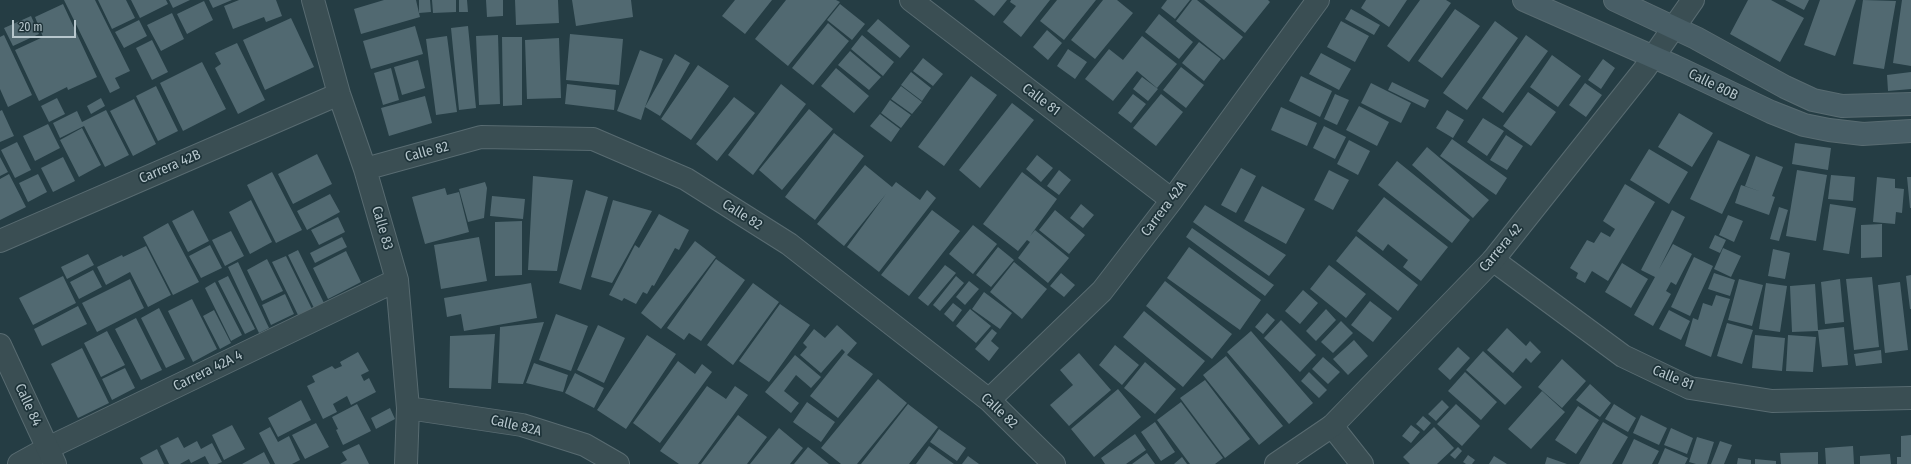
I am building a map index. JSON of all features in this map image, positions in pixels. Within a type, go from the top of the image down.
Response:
[{"type":"main road","name":"Calle 80B","points":[[1524,0],[1653,57],[1771,112],[1804,125],[1863,134],[1911,131]]},
{"type":"main road","points":[[1615,0],[1674,27],[1785,87],[1813,100],[1842,106],[1911,104]]},
{"type":"street","name":"Calle 83","points":[[313,0],[339,94],[365,169],[397,280],[408,408],[406,464]]},
{"type":"street","name":"Calle 81","points":[[911,0],[1172,200]]},
{"type":"street","name":"Carrera 42A","points":[[989,400],[1102,291],[1172,200],[1318,0]]},
{"type":"street","name":"Carrera 42","points":[[1276,464],[1332,426],[1493,260],[1653,57],[1693,0]]},
{"type":"street","name":"Carrera 42B","points":[[0,241],[339,94]]},
{"type":"street","name":"Calle 82","points":[[365,169],[481,137],[593,139],[686,179],[789,244],[989,400],[1054,464]]},
{"type":"street","name":"Calle 81","points":[[1493,260],[1623,356],[1690,388],[1772,401],[1911,398]]},
{"type":"street","name":"Carrera 42A 4","points":[[18,464],[52,456],[397,280]]},
{"type":"street","name":"Calle 84","points":[[0,345],[52,456]]},
{"type":"street","name":"Calle 82A","points":[[408,408],[522,425],[585,446],[618,464]]},
{"type":"street","points":[[1332,426],[1362,464]]},
{"type":"building","points":[[64,0],[95,0],[130,71],[115,78],[120,88],[110,93]]},
{"type":"building","points":[[98,0],[126,0],[135,18],[112,29]]},
{"type":"building","points":[[131,0],[166,0],[168,4],[140,18]]},
{"type":"building","points":[[169,0],[190,0],[173,8]]},
{"type":"building","points":[[209,0],[232,0],[213,8]]},
{"type":"building","points":[[239,0],[276,0],[282,16],[266,22],[264,17],[233,29],[224,6]]},
{"type":"building","points":[[384,0],[416,0],[420,17],[361,34],[354,9]]},
{"type":"building","points":[[419,0],[430,0],[431,12],[419,13]]},
{"type":"building","points":[[432,0],[456,0],[456,12],[433,13]]},
{"type":"building","points":[[459,0],[467,0],[468,12],[459,12]]},
{"type":"building","points":[[486,0],[503,0],[503,16],[487,17]]},
{"type":"building","points":[[515,0],[558,0],[559,23],[516,25]]},
{"type":"building","points":[[572,0],[631,0],[633,17],[576,26]]},
{"type":"building","points":[[735,0],[772,0],[745,34],[722,16]]},
{"type":"building","points":[[786,0],[836,0],[840,2],[788,66],[755,39]]},
{"type":"building","points":[[974,0],[1007,0],[994,16]]},
{"type":"building","points":[[1011,0],[1050,0],[1021,37],[1003,22],[1016,6],[1010,2]]},
{"type":"building","points":[[1057,0],[1096,0],[1064,40],[1040,21]]},
{"type":"building","points":[[1103,0],[1117,0],[1133,13],[1095,59],[1071,40]]},
{"type":"building","points":[[1167,0],[1190,0],[1175,19],[1161,8]]},
{"type":"building","points":[[1192,0],[1197,0],[1243,37],[1224,60],[1176,21]]},
{"type":"building","points":[[1204,0],[1268,0],[1270,2],[1245,33]]},
{"type":"building","points":[[1366,0],[1407,0],[1389,27],[1361,8]]},
{"type":"building","points":[[1420,0],[1446,0],[1451,3],[1409,62],[1387,46]]},
{"type":"building","points":[[1748,0],[1771,0],[1804,18],[1780,62],[1730,34]]},
{"type":"building","points":[[1785,0],[1809,0],[1804,10]]},
{"type":"building","points":[[1820,0],[1856,0],[1835,56],[1804,45]]},
{"type":"building","points":[[1863,0],[1896,1],[1884,69],[1853,64]]},
{"type":"building","points":[[1902,0],[1911,0],[1911,66],[1893,63]]},
{"type":"building","points":[[204,1],[213,20],[187,34],[177,14]]},
{"type":"building","points":[[63,4],[97,77],[68,90],[67,87],[39,101],[15,50],[43,37],[35,17]]},
{"type":"building","points":[[840,4],[865,24],[852,40],[827,20]]},
{"type":"building","points":[[1351,9],[1380,25],[1374,35],[1345,19]]},
{"type":"building","points":[[1455,9],[1480,26],[1442,78],[1418,61]]},
{"type":"building","points":[[172,13],[184,39],[161,51],[147,25]]},
{"type":"building","points":[[1159,14],[1193,42],[1179,59],[1145,32]]},
{"type":"building","points":[[31,16],[39,34],[13,46],[4,28]]},
{"type":"building","points":[[291,18],[314,67],[265,90],[243,40]]},
{"type":"building","points":[[878,19],[910,46],[900,58],[867,31]]},
{"type":"building","points":[[139,20],[147,36],[124,48],[115,32]]},
{"type":"building","points":[[1341,21],[1369,36],[1355,62],[1327,47]]},
{"type":"building","points":[[1495,21],[1518,38],[1467,110],[1443,93]]},
{"type":"building","points":[[828,23],[849,41],[813,85],[792,68]]},
{"type":"building","points":[[415,26],[423,54],[371,69],[363,41]]},
{"type":"building","points":[[468,26],[476,108],[459,110],[451,28]]},
{"type":"building","points":[[1047,30],[1062,43],[1048,60],[1033,47]]},
{"type":"building","points":[[570,34],[623,39],[619,85],[566,80]]},
{"type":"building","points":[[4,35],[32,95],[8,107],[0,89],[0,37]]},
{"type":"building","points":[[498,35],[500,104],[479,105],[476,36]]},
{"type":"building","points":[[862,35],[894,62],[883,76],[851,49]]},
{"type":"building","points":[[1526,35],[1548,51],[1503,113],[1482,98]]},
{"type":"building","points":[[447,36],[457,112],[436,115],[426,39]]},
{"type":"building","points":[[1142,36],[1177,64],[1157,88],[1137,71],[1113,101],[1085,79],[1109,49],[1123,60]]},
{"type":"building","points":[[502,37],[522,37],[522,105],[503,106]]},
{"type":"building","points":[[559,38],[561,98],[527,99],[525,40]]},
{"type":"building","points":[[152,40],[168,72],[152,80],[136,48]]},
{"type":"building","points":[[1199,42],[1221,59],[1204,81],[1182,63]]},
{"type":"building","points":[[237,43],[265,100],[238,114],[215,68],[221,64],[215,53]]},
{"type":"building","points":[[1068,49],[1087,62],[1075,79],[1057,66]]},
{"type":"building","points":[[640,50],[663,59],[641,120],[617,111]]},
{"type":"building","points":[[850,51],[881,77],[869,90],[838,65]]},
{"type":"building","points":[[1321,53],[1351,69],[1339,90],[1309,74]]},
{"type":"building","points":[[675,54],[690,63],[660,116],[645,107]]},
{"type":"building","points":[[1552,55],[1581,76],[1558,107],[1530,87]]},
{"type":"building","points":[[923,58],[943,74],[933,86],[913,71]]},
{"type":"building","points":[[1603,59],[1615,68],[1601,89],[1588,80]]},
{"type":"building","points":[[418,60],[425,88],[402,95],[394,67]]},
{"type":"building","points":[[202,62],[226,109],[183,131],[160,83]]},
{"type":"building","points":[[698,65],[729,86],[691,140],[661,119]]},
{"type":"building","points":[[1181,67],[1204,85],[1186,108],[1163,90]]},
{"type":"building","points":[[391,68],[399,100],[383,105],[374,73]]},
{"type":"building","points":[[836,68],[869,96],[854,113],[821,86]]},
{"type":"building","points":[[911,72],[931,88],[922,101],[901,85]]},
{"type":"building","points":[[1911,72],[1911,89],[1888,91],[1887,75]]},
{"type":"building","points":[[971,76],[997,95],[944,166],[918,147]]},
{"type":"building","points":[[1301,76],[1332,91],[1320,117],[1289,101]]},
{"type":"building","points":[[1142,77],[1158,89],[1148,101],[1133,89]]},
{"type":"building","points":[[1392,82],[1429,100],[1425,108],[1388,90]]},
{"type":"building","points":[[1371,83],[1411,103],[1401,123],[1361,103]]},
{"type":"building","points":[[1585,83],[1602,95],[1586,117],[1569,105]]},
{"type":"building","points":[[567,84],[616,90],[614,110],[565,104]]},
{"type":"building","points":[[781,84],[806,104],[753,175],[728,155]]},
{"type":"building","points":[[156,86],[178,131],[158,141],[136,96]]},
{"type":"building","points":[[901,86],[922,102],[912,114],[891,99]]},
{"type":"building","points":[[1528,92],[1556,112],[1531,146],[1503,126]]},
{"type":"building","points":[[1133,94],[1146,104],[1131,123],[1118,113]]},
{"type":"building","points":[[1161,94],[1183,112],[1156,146],[1133,128]]},
{"type":"building","points":[[1335,94],[1349,100],[1337,125],[1324,119]]},
{"type":"building","points":[[425,96],[432,123],[389,136],[381,108]]},
{"type":"building","points":[[734,97],[755,113],[717,161],[696,144]]},
{"type":"building","points":[[57,98],[65,114],[49,122],[41,106]]},
{"type":"building","points":[[101,98],[105,106],[91,114],[87,106]]},
{"type":"building","points":[[134,99],[156,144],[133,156],[110,111]]},
{"type":"building","points":[[890,100],[911,115],[901,128],[881,113]]},
{"type":"building","points":[[1012,103],[1034,120],[980,188],[959,170]]},
{"type":"building","points":[[1359,106],[1389,122],[1377,146],[1346,130]]},
{"type":"building","points":[[1281,107],[1317,123],[1307,146],[1271,130]]},
{"type":"building","points":[[809,109],[833,129],[782,190],[759,170]]},
{"type":"building","points":[[2,110],[14,136],[0,142],[0,111]]},
{"type":"building","points":[[106,110],[129,155],[105,167],[84,126],[60,138],[53,123],[77,111],[82,122]]},
{"type":"building","points":[[1447,110],[1464,120],[1453,138],[1436,128]]},
{"type":"building","points":[[1679,113],[1713,133],[1692,167],[1658,147]]},
{"type":"building","points":[[880,114],[900,129],[891,142],[870,126]]},
{"type":"building","points":[[1483,118],[1504,131],[1487,156],[1467,142]]},
{"type":"building","points":[[48,124],[60,148],[35,161],[23,136]]},
{"type":"building","points":[[1324,126],[1346,137],[1335,159],[1313,148]]},
{"type":"building","points":[[82,128],[101,165],[79,177],[60,140]]},
{"type":"building","points":[[834,133],[864,156],[815,220],[785,197]]},
{"type":"building","points":[[1506,135],[1523,146],[1507,170],[1490,160]]},
{"type":"building","points":[[1452,139],[1507,178],[1496,195],[1440,156]]},
{"type":"building","points":[[1349,140],[1370,151],[1358,175],[1337,164]]},
{"type":"building","points":[[1718,140],[1750,155],[1722,214],[1690,199]]},
{"type":"building","points":[[17,142],[31,170],[15,178],[1,150]]},
{"type":"building","points":[[1795,143],[1831,148],[1828,170],[1792,164]]},
{"type":"building","points":[[1427,147],[1489,200],[1473,218],[1412,165]]},
{"type":"building","points":[[1649,149],[1688,172],[1669,204],[1630,180]]},
{"type":"building","points":[[317,154],[332,184],[293,204],[278,174]]},
{"type":"building","points":[[1037,155],[1053,168],[1041,182],[1026,169]]},
{"type":"building","points":[[1756,156],[1783,167],[1772,196],[1775,197],[1769,215],[1735,203],[1741,185],[1759,191],[1745,186]]},
{"type":"building","points":[[0,157],[8,172],[0,176]]},
{"type":"building","points":[[63,157],[75,181],[53,192],[41,168]]},
{"type":"building","points":[[1397,161],[1470,220],[1452,243],[1378,185]]},
{"type":"building","points":[[865,165],[892,187],[896,182],[920,200],[927,190],[936,198],[879,272],[847,247],[886,194],[844,246],[817,224]]},
{"type":"building","points":[[1241,168],[1256,176],[1236,213],[1221,205]]},
{"type":"building","points":[[1059,170],[1071,180],[1059,195],[1047,186]]},
{"type":"building","points":[[1329,170],[1349,180],[1333,210],[1314,200]]},
{"type":"building","points":[[1797,170],[1827,175],[1816,241],[1786,236]]},
{"type":"building","points":[[272,172],[302,230],[276,243],[247,185]]},
{"type":"building","points":[[1022,172],[1057,199],[1030,236],[1035,230],[1069,258],[1048,283],[1018,258],[1030,242],[1027,240],[1018,251],[983,224]]},
{"type":"building","points":[[9,174],[26,207],[0,220],[0,179]]},
{"type":"building","points":[[38,174],[47,192],[28,202],[19,183]]},
{"type":"building","points":[[1831,175],[1855,177],[1853,201],[1828,199]]},
{"type":"building","points":[[533,176],[573,180],[557,271],[528,270]]},
{"type":"building","points":[[1877,177],[1895,179],[1895,188],[1904,189],[1902,213],[1896,212],[1895,224],[1873,222]]},
{"type":"building","points":[[1907,177],[1911,177],[1911,208],[1910,208]]},
{"type":"building","points":[[485,182],[487,188],[484,218],[468,222],[459,189]]},
{"type":"building","points":[[1625,184],[1655,202],[1608,281],[1592,271],[1585,283],[1576,278],[1578,273],[1570,268],[1587,240],[1594,243],[1601,232],[1610,237],[1615,229],[1603,221]]},
{"type":"building","points":[[1262,186],[1305,209],[1286,244],[1244,221]]},
{"type":"building","points":[[445,188],[447,195],[459,192],[469,232],[425,244],[412,197]]},
{"type":"building","points":[[586,190],[608,197],[581,290],[559,283]]},
{"type":"building","points":[[330,194],[340,212],[307,230],[297,211]]},
{"type":"building","points":[[492,196],[525,199],[523,219],[490,216]]},
{"type":"building","points":[[1384,197],[1448,247],[1421,281],[1403,267],[1408,260],[1388,244],[1383,251],[1357,231]]},
{"type":"building","points":[[251,200],[272,242],[250,254],[229,212]]},
{"type":"building","points":[[613,200],[652,211],[612,283],[591,277]]},
{"type":"building","points":[[1081,204],[1094,215],[1083,228],[1070,218]]},
{"type":"building","points":[[1830,204],[1856,208],[1849,254],[1823,250]]},
{"type":"building","points":[[1205,205],[1286,255],[1269,276],[1193,222]]},
{"type":"building","points":[[1779,207],[1788,210],[1779,241],[1770,239]]},
{"type":"building","points":[[193,210],[209,241],[188,252],[172,221]]},
{"type":"building","points":[[932,210],[960,231],[909,296],[881,275]]},
{"type":"building","points":[[1055,210],[1085,235],[1069,254],[1039,230]]},
{"type":"building","points":[[1672,210],[1685,217],[1659,269],[1673,244],[1692,254],[1676,285],[1671,282],[1666,291],[1671,294],[1653,326],[1634,315],[1655,277],[1641,270]]},
{"type":"building","points":[[659,214],[689,230],[679,250],[675,248],[654,286],[652,285],[647,294],[643,292],[636,304],[624,298],[622,301],[609,295],[635,245],[639,248]]},
{"type":"building","points":[[1728,215],[1743,221],[1734,242],[1719,235]]},
{"type":"building","points":[[338,217],[345,232],[319,245],[311,230]]},
{"type":"building","points":[[522,221],[522,275],[495,276],[495,222]]},
{"type":"building","points":[[168,223],[199,282],[173,295],[143,237]]},
{"type":"building","points":[[1882,224],[1882,257],[1861,258],[1861,225]]},
{"type":"building","points":[[973,225],[997,244],[973,274],[949,254]]},
{"type":"building","points":[[1192,228],[1274,285],[1265,296],[1186,237]]},
{"type":"building","points":[[231,231],[244,256],[225,266],[212,240]]},
{"type":"building","points":[[1715,235],[1726,240],[1720,253],[1709,248]]},
{"type":"building","points":[[1356,236],[1418,285],[1398,311],[1336,261]]},
{"type":"building","points":[[342,237],[347,247],[315,263],[310,253]]},
{"type":"building","points":[[479,237],[487,281],[441,289],[434,245]]},
{"type":"building","points":[[695,241],[716,257],[661,329],[641,313]]},
{"type":"building","points":[[210,245],[222,268],[201,278],[189,256]]},
{"type":"building","points":[[146,246],[171,295],[148,307],[130,272],[106,285],[97,267]]},
{"type":"building","points":[[998,247],[1014,260],[991,287],[976,275]]},
{"type":"building","points":[[1189,247],[1261,300],[1240,330],[1167,278]]},
{"type":"building","points":[[1723,248],[1741,256],[1731,277],[1714,269]]},
{"type":"building","points":[[1773,249],[1790,253],[1785,279],[1768,276]]},
{"type":"building","points":[[298,250],[324,303],[314,308],[288,255]]},
{"type":"building","points":[[346,251],[361,282],[328,299],[313,268]]},
{"type":"building","points":[[88,254],[94,265],[67,279],[61,267]]},
{"type":"building","points":[[286,256],[312,309],[298,315],[272,262]]},
{"type":"building","points":[[1694,257],[1713,266],[1690,316],[1671,307]]},
{"type":"building","points":[[267,259],[283,291],[262,301],[247,270]]},
{"type":"building","points":[[716,259],[745,280],[701,341],[689,333],[684,340],[667,328]]},
{"type":"building","points":[[238,262],[269,328],[259,333],[228,267]]},
{"type":"building","points":[[1014,262],[1047,289],[1022,319],[990,292]]},
{"type":"building","points":[[1622,263],[1648,279],[1631,308],[1605,292]]},
{"type":"building","points":[[945,265],[956,273],[928,306],[918,298]]},
{"type":"building","points":[[1329,265],[1366,294],[1346,318],[1310,289]]},
{"type":"building","points":[[93,270],[102,287],[79,299],[70,282]]},
{"type":"building","points":[[1061,273],[1075,285],[1064,297],[1050,286]]},
{"type":"building","points":[[1714,273],[1735,280],[1730,296],[1708,289]]},
{"type":"building","points":[[1911,275],[1911,309],[1910,309],[1906,276]]},
{"type":"building","points":[[63,276],[76,303],[33,325],[19,298]]},
{"type":"building","points":[[228,276],[255,329],[245,334],[218,281]]},
{"type":"building","points":[[956,276],[964,283],[940,311],[933,305]]},
{"type":"building","points":[[1872,277],[1879,347],[1854,350],[1846,279]]},
{"type":"building","points":[[130,279],[144,308],[97,332],[82,303]]},
{"type":"building","points":[[1739,279],[1763,285],[1752,326],[1728,320]]},
{"type":"building","points":[[1840,279],[1844,322],[1825,324],[1821,282]]},
{"type":"building","points":[[969,281],[979,289],[965,305],[956,297]]},
{"type":"building","points":[[1165,281],[1232,334],[1212,359],[1146,306]]},
{"type":"building","points":[[215,282],[242,335],[231,341],[205,288]]},
{"type":"building","points":[[1900,282],[1908,350],[1885,353],[1878,285]]},
{"type":"building","points":[[531,283],[537,318],[464,331],[461,314],[447,317],[444,298]]},
{"type":"building","points":[[753,283],[779,302],[733,365],[707,345]]},
{"type":"building","points":[[1766,283],[1787,286],[1780,332],[1759,329]]},
{"type":"building","points":[[1815,284],[1818,330],[1844,327],[1848,365],[1822,367],[1818,331],[1792,332],[1790,286]]},
{"type":"building","points":[[1303,290],[1318,303],[1300,324],[1285,311]]},
{"type":"building","points":[[984,292],[1012,313],[1000,329],[972,309]]},
{"type":"building","points":[[285,294],[294,314],[271,325],[262,305]]},
{"type":"building","points":[[1716,295],[1730,299],[1711,357],[1685,346],[1693,318],[1698,320],[1703,303],[1712,306]]},
{"type":"building","points":[[192,299],[217,349],[193,362],[168,311]]},
{"type":"building","points":[[1370,301],[1392,318],[1373,342],[1351,325]]},
{"type":"building","points":[[953,303],[962,310],[953,322],[944,314]]},
{"type":"building","points":[[780,304],[810,325],[769,382],[739,361]]},
{"type":"building","points":[[78,306],[87,324],[42,346],[34,329]]},
{"type":"building","points":[[159,308],[185,359],[166,368],[141,318]]},
{"type":"building","points":[[970,309],[991,326],[976,343],[956,326]]},
{"type":"building","points":[[1326,309],[1336,320],[1316,341],[1306,331]]},
{"type":"building","points":[[214,310],[231,343],[220,349],[203,316]]},
{"type":"building","points":[[1669,310],[1690,321],[1681,340],[1659,329]]},
{"type":"building","points":[[1144,311],[1205,361],[1183,387],[1123,337]]},
{"type":"building","points":[[1267,313],[1275,320],[1263,334],[1255,327]]},
{"type":"building","points":[[556,314],[588,326],[571,371],[539,360]]},
{"type":"building","points":[[136,318],[162,370],[141,380],[115,329]]},
{"type":"building","points":[[1281,320],[1316,355],[1300,372],[1264,338]]},
{"type":"building","points":[[1341,321],[1353,333],[1333,353],[1321,342]]},
{"type":"building","points":[[544,322],[523,384],[498,383],[500,327]]},
{"type":"building","points":[[1727,323],[1753,330],[1742,364],[1717,356]]},
{"type":"building","points":[[598,325],[625,338],[604,383],[577,370]]},
{"type":"building","points":[[837,325],[857,343],[847,355],[873,374],[838,418],[810,396],[845,352],[842,349],[821,373],[800,355],[807,347],[803,343],[814,329],[825,338]]},
{"type":"building","points":[[1507,328],[1526,346],[1530,341],[1541,352],[1531,363],[1526,358],[1513,373],[1487,350]]},
{"type":"building","points":[[992,329],[997,333],[991,341],[999,348],[989,361],[975,349]]},
{"type":"building","points":[[107,331],[125,365],[101,377],[84,343]]},
{"type":"building","points":[[1251,331],[1313,403],[1289,424],[1227,352]]},
{"type":"building","points":[[495,334],[491,389],[449,388],[450,336]]},
{"type":"building","points":[[647,335],[676,354],[626,429],[597,410]]},
{"type":"building","points":[[1755,335],[1785,338],[1782,371],[1752,368]]},
{"type":"building","points":[[1788,335],[1816,337],[1813,372],[1786,371]]},
{"type":"building","points":[[1354,340],[1368,356],[1348,375],[1333,359]]},
{"type":"building","points":[[1115,345],[1139,365],[1122,385],[1099,365]]},
{"type":"building","points":[[1458,347],[1470,358],[1450,380],[1438,369]]},
{"type":"building","points":[[82,348],[109,403],[78,418],[51,364]]},
{"type":"building","points":[[1881,350],[1882,363],[1856,366],[1854,354]]},
{"type":"building","points":[[1483,351],[1522,387],[1505,405],[1466,370]]},
{"type":"building","points":[[358,352],[369,371],[361,375],[364,381],[369,378],[376,392],[351,405],[347,396],[333,404],[337,412],[323,419],[307,386],[315,382],[312,376],[332,366],[335,369],[342,366],[340,362]]},
{"type":"building","points":[[1079,353],[1111,390],[1069,426],[1050,405],[1073,385],[1060,370]]},
{"type":"building","points":[[795,355],[821,377],[811,388],[796,375],[784,391],[799,403],[791,413],[765,392]]},
{"type":"building","points":[[1226,356],[1283,426],[1259,445],[1203,375]]},
{"type":"building","points":[[1323,357],[1340,372],[1328,384],[1312,369]]},
{"type":"building","points":[[1562,359],[1586,381],[1562,408],[1538,387]]},
{"type":"building","points":[[678,361],[695,374],[702,364],[712,372],[660,443],[633,423]]},
{"type":"building","points":[[1145,362],[1176,389],[1155,414],[1124,388]]},
{"type":"building","points":[[534,363],[568,375],[563,392],[526,383]]},
{"type":"building","points":[[125,368],[135,388],[112,400],[102,379]]},
{"type":"building","points":[[1309,372],[1327,390],[1319,398],[1301,381]]},
{"type":"building","points":[[1465,372],[1497,402],[1481,420],[1448,391]]},
{"type":"building","points":[[575,373],[604,388],[594,408],[565,393]]},
{"type":"building","points":[[878,379],[907,403],[857,464],[841,464],[821,448]]},
{"type":"building","points":[[1205,380],[1250,439],[1225,458],[1180,398]]},
{"type":"building","points":[[1590,384],[1611,403],[1600,417],[1576,400]]},
{"type":"building","points":[[707,386],[726,399],[735,386],[748,395],[698,464],[679,464],[660,451]]},
{"type":"building","points":[[1118,389],[1141,417],[1094,457],[1071,429]]},
{"type":"building","points":[[1542,391],[1565,412],[1531,449],[1508,429]]},
{"type":"building","points":[[301,400],[311,420],[278,437],[268,418]]},
{"type":"building","points":[[1442,400],[1449,407],[1436,421],[1428,414]]},
{"type":"building","points":[[807,402],[835,422],[821,442],[793,422]]},
{"type":"building","points":[[1181,402],[1223,458],[1215,464],[1190,464],[1157,420]]},
{"type":"building","points":[[357,404],[371,431],[343,445],[332,417]]},
{"type":"building","points":[[908,404],[938,427],[909,464],[861,464]]},
{"type":"building","points":[[1456,404],[1480,426],[1462,446],[1437,424]]},
{"type":"building","points":[[1614,404],[1636,418],[1628,432],[1605,419]]},
{"type":"building","points":[[1578,406],[1599,420],[1576,454],[1555,440]]},
{"type":"building","points":[[390,408],[395,419],[376,429],[371,418]]},
{"type":"building","points":[[738,415],[767,437],[747,464],[701,464]]},
{"type":"building","points":[[1641,415],[1667,428],[1659,445],[1633,433]]},
{"type":"building","points":[[1423,416],[1431,423],[1424,431],[1416,424]]},
{"type":"building","points":[[1155,422],[1175,452],[1161,461],[1141,432]]},
{"type":"building","points":[[1603,422],[1628,437],[1612,464],[1579,464]]},
{"type":"building","points":[[316,423],[329,447],[305,459],[292,435]]},
{"type":"building","points":[[232,425],[245,449],[224,460],[212,435]]},
{"type":"building","points":[[1411,425],[1420,432],[1411,443],[1402,436]]},
{"type":"building","points":[[270,427],[278,442],[289,436],[300,460],[292,464],[275,464],[259,433]]},
{"type":"building","points":[[1434,427],[1454,448],[1437,464],[1410,464],[1403,457]]},
{"type":"building","points":[[779,428],[803,448],[790,464],[750,464]]},
{"type":"building","points":[[1671,428],[1693,438],[1687,454],[1664,445]]},
{"type":"building","points":[[939,429],[966,448],[957,461],[930,442]]},
{"type":"building","points":[[1135,434],[1146,450],[1126,464],[1105,464],[1101,458]]},
{"type":"building","points":[[1911,435],[1911,464],[1897,464],[1897,457],[1901,457],[1901,436]]},
{"type":"building","points":[[178,437],[184,448],[197,441],[201,449],[212,443],[222,462],[217,464],[209,464],[205,456],[191,463],[189,459],[180,464],[169,464],[160,446]]},
{"type":"building","points":[[1697,437],[1714,442],[1707,464],[1696,464],[1689,462]]},
{"type":"building","points":[[1634,439],[1659,451],[1652,464],[1622,464]]},
{"type":"building","points":[[1720,441],[1732,445],[1724,464],[1711,464]]},
{"type":"building","points":[[359,444],[369,464],[340,464],[347,460],[342,452]]},
{"type":"building","points":[[929,446],[954,464],[916,464]]},
{"type":"building","points":[[1853,446],[1854,464],[1826,464],[1825,448]]},
{"type":"building","points":[[808,447],[829,464],[794,464]]},
{"type":"building","points":[[1458,447],[1462,451],[1455,459],[1450,455]]},
{"type":"building","points":[[1665,448],[1688,458],[1685,464],[1658,464]]},
{"type":"building","points":[[157,449],[164,464],[143,464],[140,458]]},
{"type":"building","points":[[264,452],[270,464],[242,464]]},
{"type":"building","points":[[1818,452],[1818,464],[1781,464],[1780,453]]},
{"type":"building","points":[[1147,453],[1155,464],[1132,464]]},
{"type":"building","points":[[1890,454],[1891,464],[1860,464],[1860,456]]},
{"type":"building","points":[[1468,455],[1475,460],[1472,464],[1466,464],[1463,462]]},
{"type":"building","points":[[968,456],[979,464],[962,464]]},
{"type":"building","points":[[1494,456],[1507,464],[1489,464]]},
{"type":"building","points":[[1182,457],[1187,464],[1174,464]]},
{"type":"building","points":[[1547,457],[1567,464],[1545,464]]},
{"type":"building","points":[[1738,458],[1751,460],[1751,464],[1737,464]]},
{"type":"building","points":[[1755,459],[1776,461],[1776,464],[1755,464]]}]
